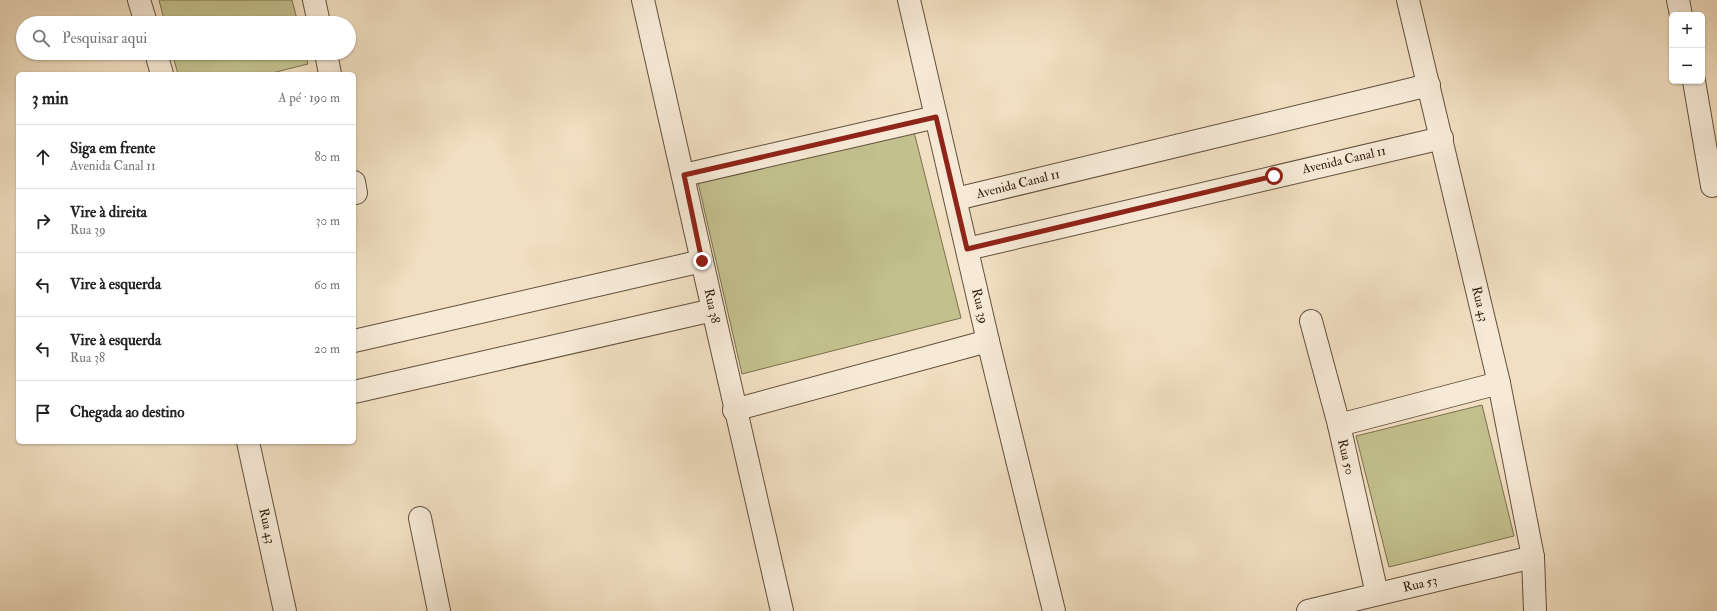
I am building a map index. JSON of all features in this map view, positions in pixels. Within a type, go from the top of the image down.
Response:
[{"type":"street","points":[[139,0],[144,16]]},
{"type":"street","points":[[314,0],[317,16]]},
{"type":"street","name":"Rua 38","points":[[643,0],[684,175],[734,410],[782,611]]},
{"type":"street","name":"Rua 39","points":[[909,0],[988,342],[1054,611]]},
{"type":"street","name":"Rua 43","points":[[1408,0],[1442,138],[1498,383],[1533,557],[1535,611]]},
{"type":"street","points":[[1678,0],[1680,12]]},
{"type":"street","points":[[158,60],[161,72]]},
{"type":"street","points":[[327,60],[330,72]]},
{"type":"street","points":[[1695,84],[1712,186]]},
{"type":"street","name":"Avenida Canal 11","points":[[956,199],[1429,85]]},
{"type":"street","points":[[684,175],[936,117]]},
{"type":"street","name":"Avenida Canal 11","points":[[967,249],[1274,176],[1442,138]]},
{"type":"street","points":[[356,341],[702,261]]},
{"type":"street","points":[[356,392],[713,310]]},
{"type":"street","name":"Rua 50","points":[[1311,321],[1339,425],[1377,594]]},
{"type":"street","points":[[734,410],[988,342]]},
{"type":"street","points":[[1339,425],[1498,383]]},
{"type":"street","name":"Rua 43","points":[[248,444],[285,611]]},
{"type":"street","points":[[420,518],[439,611]]},
{"type":"street","name":"Rua 53","points":[[1308,611],[1533,557]]},
{"type":"shaded area","points":[[159,0],[292,0],[296,16],[163,16]]},
{"type":"shaded area","points":[[174,60],[307,60],[308,64],[276,72],[177,72]]},
{"type":"shaded area","points":[[914,132],[961,318],[742,374],[697,178]]},
{"type":"shaded area","points":[[1482,405],[1514,536],[1389,567],[1356,436]]},
{"type":"route","points":[[702,261],[684,175],[936,117],[967,249],[1274,176]]}]
